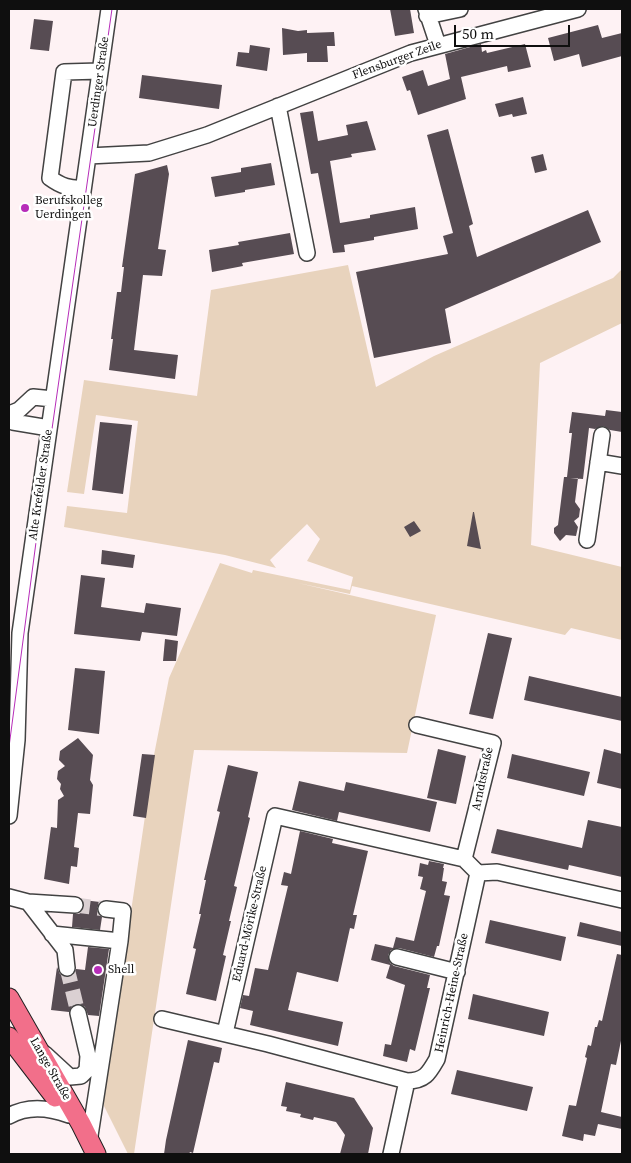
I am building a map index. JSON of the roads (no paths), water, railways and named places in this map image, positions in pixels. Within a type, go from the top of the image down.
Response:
[{"type":"main road","name":"Lange Straße","points":[[9,998],[39,1048],[81,1124],[92,1148]]},
{"type":"main road","name":"Lange Straße","points":[[9,1036],[92,1148]]},
{"type":"street","name":"Uerdinger Straße","points":[[88,156],[109,9]]},
{"type":"street","points":[[438,45],[426,13],[460,9]]},
{"type":"street","name":"Flensburger Zeile","points":[[88,156],[149,153],[207,135],[411,53],[578,9]]},
{"type":"street","points":[[83,188],[71,189],[58,184],[50,178],[64,72],[100,71]]},
{"type":"street","points":[[278,106],[307,254]]},
{"type":"street","name":"Alte Krefelder Straße","points":[[9,816],[17,740],[20,633],[88,156]]},
{"type":"street","points":[[9,414],[19,410],[33,397],[53,398]]},
{"type":"street","points":[[9,420],[49,428]]},
{"type":"street","points":[[587,540],[602,435]]},
{"type":"street","points":[[598,462],[622,466]]},
{"type":"street","points":[[9,666],[20,633]]},
{"type":"street","points":[[9,725],[20,633]]},
{"type":"street","name":"Arndtstraße","points":[[418,725],[493,742],[464,859]]},
{"type":"street","name":"Eduard-Mörike-Straße","points":[[224,1033],[275,816],[464,859]]},
{"type":"street","points":[[464,859],[478,872],[497,872],[622,900]]},
{"type":"street","name":"Heinrich-Heine-Straße","points":[[407,1081],[418,1081],[430,1073],[437,1059],[478,872]]},
{"type":"street","points":[[9,897],[28,902],[74,905]]},
{"type":"street","points":[[28,902],[65,950],[67,968]]},
{"type":"street","points":[[92,1148],[98,1086],[123,911],[106,909]]},
{"type":"street","points":[[52,934],[120,941]]},
{"type":"street","points":[[397,957],[457,972]]},
{"type":"street","points":[[78,1014],[88,1056],[98,1086]]},
{"type":"street","points":[[162,1019],[224,1033],[407,1081],[391,1154]]},
{"type":"street","points":[[39,1048],[70,1077],[81,1076],[87,1070],[88,1056]]},
{"type":"street","points":[[9,1116],[16,1112],[51,1109],[69,1115]]},
{"type":"tunnel","points":[[75,905],[106,909]]},
{"type":"tunnel","points":[[67,968],[78,1013]]},
{"type":"tram line","points":[[9,747],[38,527],[112,9]]},
{"type":"place","name":"Berufskolleg Uerdingen","points":[[25,208]]},
{"type":"place","name":"Shell","points":[[98,970]]}]
